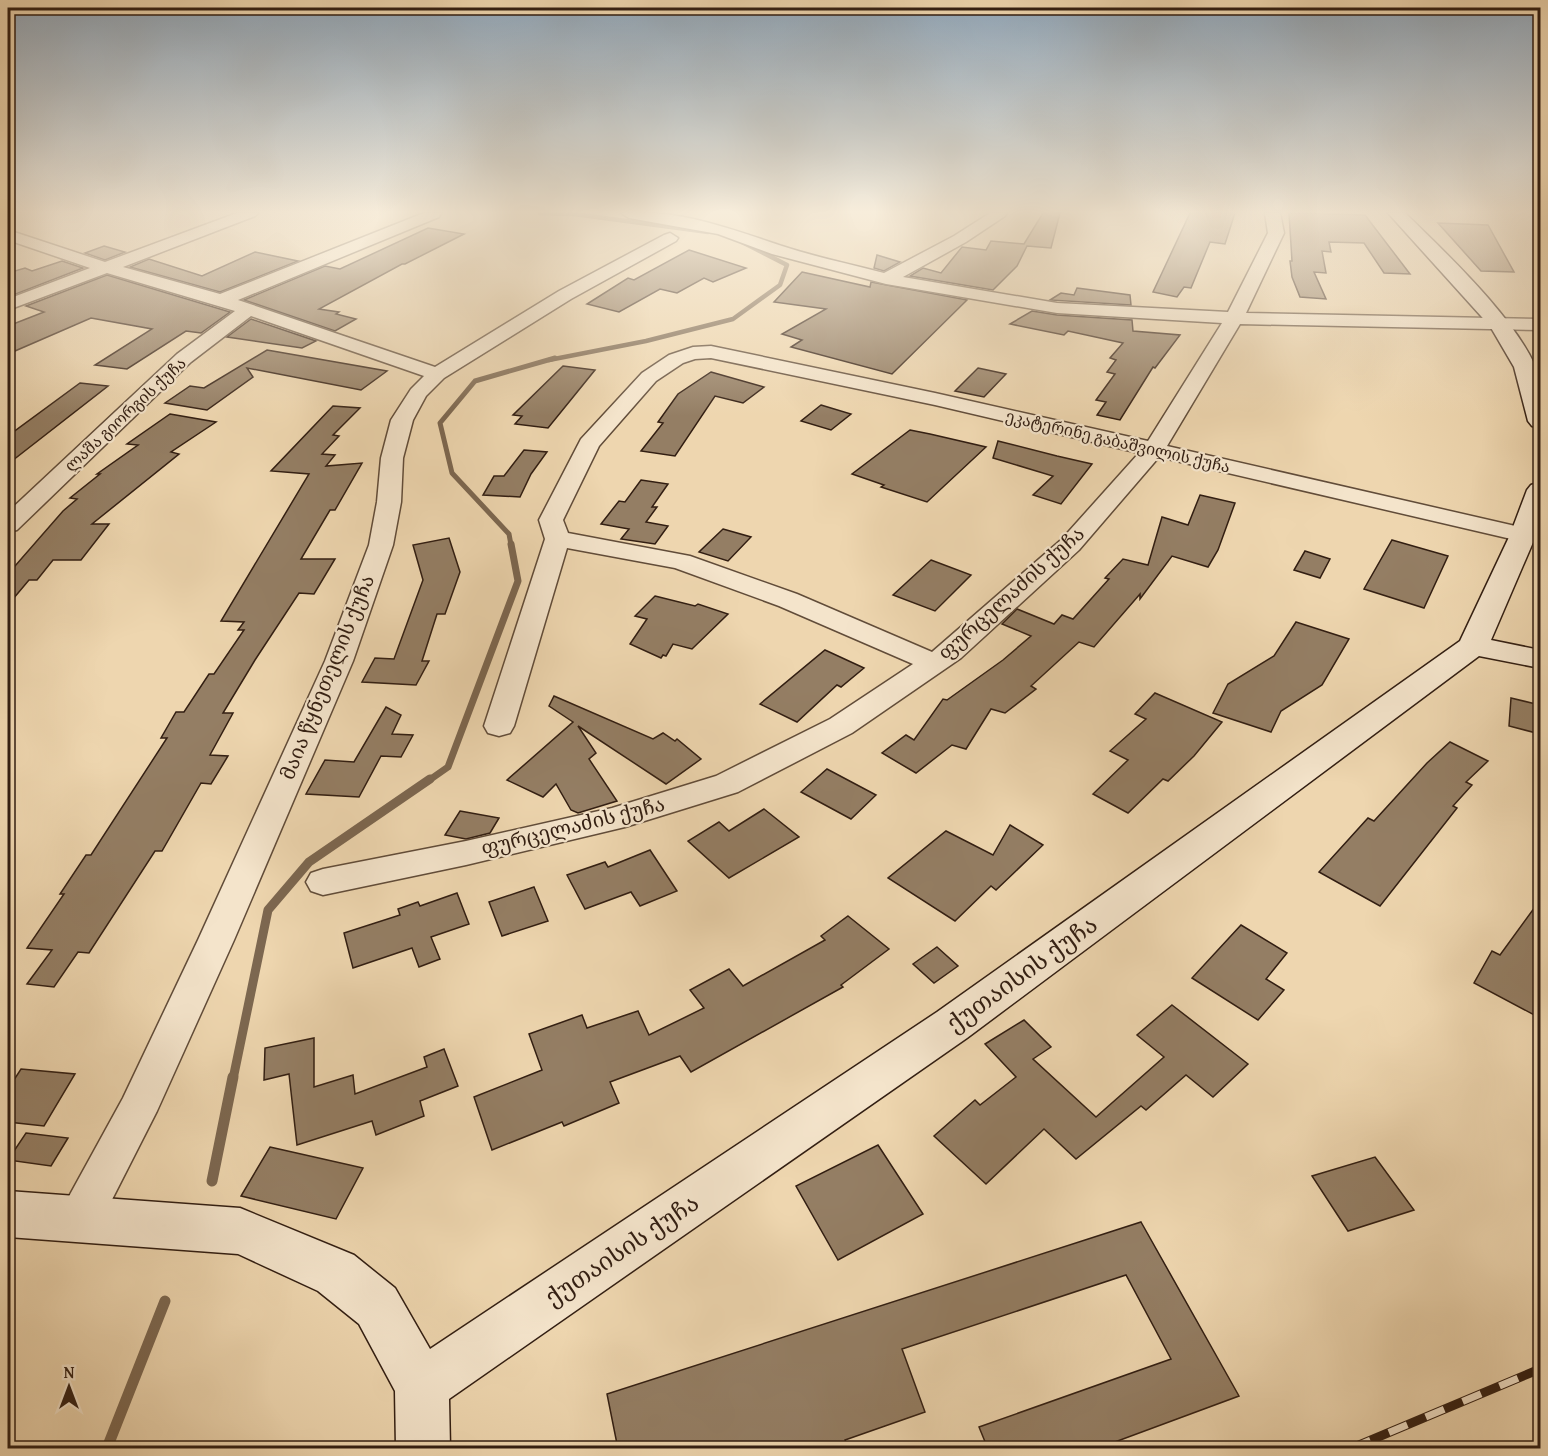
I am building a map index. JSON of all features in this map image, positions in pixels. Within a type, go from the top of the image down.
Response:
[{"type":"street","points":[[8,305],[68,281]]},
{"type":"street","points":[[153,281],[221,300],[437,374]]},
{"type":"street","points":[[221,300],[268,281]]},
{"type":"street","name":"მაია წყნეთელის ქუჩა","points":[[78,1220],[137,1111],[216,940],[339,661],[381,545],[389,502],[392,459],[402,420],[418,393],[437,374],[591,281]]},
{"type":"street","points":[[897,281],[1057,308],[1234,318],[1540,325]]},
{"type":"street","name":"ფურცელაძის ქუჩა","points":[[323,882],[466,853],[614,819],[727,784],[841,726],[951,652],[1070,545],[1154,449],[1234,318],[1252,281]]},
{"type":"street","points":[[1461,281],[1499,323],[1525,367],[1540,421]]},
{"type":"street","name":"ლაშა გიორგის ქუჩა","points":[[8,525],[184,358],[248,310]]},
{"type":"street","name":"ეკატერინე გაბაშვილის ქუჩა","points":[[557,539],[550,520],[589,444],[649,377],[676,359],[693,353],[711,352],[1154,449],[1524,535]]},
{"type":"street","name":"ქუთაისის ქუჩა","points":[[422,1386],[952,1025],[1473,646],[1524,535],[1540,489]]},
{"type":"street","points":[[499,726],[557,539],[681,561],[788,600],[934,663]]},
{"type":"street","points":[[1473,646],[1540,659]]},
{"type":"street","points":[[8,1214],[240,1231],[336,1273],[377,1306],[422,1386],[423,1449]]},
{"type":"building","points":[[8,281],[50,281],[8,297]]},
{"type":"building","points":[[91,281],[127,281],[230,312],[201,333],[186,331],[127,369],[95,365],[152,329],[91,318],[8,354],[8,326],[44,312],[26,306]]},
{"type":"building","points":[[180,281],[248,281],[220,292]]},
{"type":"building","points":[[289,281],[371,281],[319,309],[339,312],[336,314],[356,319],[335,331],[244,300]]},
{"type":"building","points":[[623,281],[699,281],[677,293],[660,289],[619,312],[587,304]]},
{"type":"building","points":[[794,281],[843,281],[870,287],[871,282],[967,300],[892,374],[791,347],[802,340],[782,334],[826,309],[774,302]]},
{"type":"building","points":[[939,281],[1002,281],[993,290]]},
{"type":"building","points":[[1158,281],[1194,281],[1191,288],[1184,287],[1177,297],[1153,292]]},
{"type":"building","points":[[1294,281],[1318,281],[1326,299],[1300,297]]},
{"type":"building","points":[[1077,288],[1130,295],[1131,305],[1050,300],[1061,293],[1074,295]]},
{"type":"building","points":[[1032,311],[1132,320],[1133,331],[1180,335],[1155,368],[1153,367],[1120,420],[1097,415],[1106,402],[1096,400],[1115,374],[1107,372],[1116,360],[1110,358],[1123,343],[1068,331],[1064,335],[1010,324]]},
{"type":"building","points":[[251,319],[316,341],[302,348],[227,337]]},
{"type":"building","points":[[267,350],[387,371],[361,390],[247,368],[253,377],[207,410],[165,403],[190,386],[204,388]]},
{"type":"building","points":[[563,366],[595,370],[548,428],[515,424],[522,416],[513,415]]},
{"type":"building","points":[[978,368],[1006,374],[984,397],[955,391]]},
{"type":"building","points":[[711,372],[764,387],[743,403],[715,396],[675,456],[641,451],[663,423],[658,422],[678,394]]},
{"type":"building","points":[[80,383],[108,386],[8,464],[8,436]]},
{"type":"building","points":[[821,405],[851,414],[831,430],[801,421]]},
{"type":"building","points":[[333,406],[360,408],[333,435],[339,436],[322,454],[335,455],[326,466],[362,463],[335,510],[330,510],[301,559],[335,559],[314,594],[299,593],[255,660],[223,713],[233,713],[210,755],[228,756],[211,784],[201,783],[162,851],[155,851],[89,953],[78,952],[54,987],[27,984],[52,950],[27,948],[64,894],[60,894],[86,855],[91,855],[167,738],[161,738],[176,712],[184,712],[209,674],[214,674],[244,630],[238,630],[244,622],[221,621],[309,474],[271,471]]},
{"type":"building","points":[[170,414],[216,422],[171,452],[179,454],[92,524],[109,524],[81,560],[53,560],[37,580],[29,580],[8,605],[8,574],[63,511],[77,499],[70,498],[100,474],[97,474],[138,445],[127,444]]},
{"type":"building","points":[[910,430],[986,447],[927,502],[881,487],[884,485],[852,474]]},
{"type":"building","points":[[998,441],[1092,464],[1061,504],[1033,495],[1053,476],[993,458]]},
{"type":"building","points":[[524,450],[547,452],[531,474],[520,497],[483,495],[494,476],[504,476]]},
{"type":"building","points":[[641,480],[668,484],[652,507],[657,507],[646,522],[668,526],[655,544],[621,539],[629,529],[601,524],[619,501],[625,502]]},
{"type":"building","points":[[1200,495],[1235,503],[1218,550],[1208,567],[1172,556],[1140,599],[1140,594],[1094,647],[1079,642],[1031,686],[1036,689],[1005,713],[991,709],[966,749],[952,745],[916,773],[882,753],[906,735],[914,740],[943,699],[947,700],[1003,660],[1031,636],[1002,624],[1017,609],[1054,624],[1062,615],[1073,619],[1109,579],[1105,578],[1123,559],[1148,565],[1162,517],[1188,525]]},
{"type":"building","points":[[723,529],[751,537],[728,561],[699,552]]},
{"type":"building","points":[[449,538],[460,572],[445,614],[437,614],[422,661],[429,661],[416,685],[362,682],[375,658],[394,659],[423,580],[413,545]]},
{"type":"building","points":[[1392,540],[1448,556],[1424,608],[1364,589]]},
{"type":"building","points":[[1305,551],[1330,559],[1320,578],[1294,570]]},
{"type":"building","points":[[931,560],[971,575],[935,611],[893,595]]},
{"type":"building","points":[[655,596],[695,606],[698,604],[728,614],[692,649],[673,644],[666,656],[663,655],[661,658],[630,644],[647,619],[635,616]]},
{"type":"building","points":[[1296,622],[1349,639],[1322,685],[1281,711],[1271,732],[1213,713],[1228,684],[1274,656]]},
{"type":"building","points":[[825,650],[864,668],[841,687],[837,685],[797,722],[760,704]]},
{"type":"building","points":[[1155,693],[1222,722],[1194,756],[1168,781],[1163,779],[1128,813],[1093,794],[1128,760],[1110,751],[1146,719],[1135,714]]},
{"type":"building","points":[[554,696],[653,739],[663,733],[675,741],[677,739],[701,759],[666,784],[578,726],[596,753],[589,759],[617,801],[578,813],[571,810],[556,784],[543,797],[507,780],[573,722],[549,706]]},
{"type":"building","points":[[1511,698],[1540,705],[1540,734],[1509,726]]},
{"type":"building","points":[[386,707],[401,715],[392,734],[413,735],[401,757],[381,756],[359,797],[306,794],[325,760],[354,762]]},
{"type":"building","points":[[1450,742],[1488,761],[1466,782],[1472,785],[1453,806],[1457,808],[1380,906],[1319,872],[1368,818],[1374,821],[1427,763]]},
{"type":"building","points":[[827,769],[876,795],[851,819],[801,792]]},
{"type":"building","points":[[764,809],[799,837],[729,878],[688,841],[719,822],[729,831]]},
{"type":"building","points":[[460,811],[499,818],[490,833],[466,839],[445,835]]},
{"type":"building","points":[[1010,825],[1043,845],[996,890],[991,886],[955,921],[888,878],[946,831],[993,855]]},
{"type":"building","points":[[650,850],[677,891],[640,906],[631,892],[585,909],[567,875],[605,862],[608,867]]},
{"type":"building","points":[[534,887],[548,921],[502,936],[489,902]]},
{"type":"building","points":[[457,893],[469,924],[431,937],[440,959],[419,967],[412,948],[353,968],[344,933],[400,915],[398,909],[418,902],[420,906]]},
{"type":"building","points":[[1540,900],[1540,1018],[1474,983],[1492,951],[1500,955]]},
{"type":"building","points":[[848,916],[889,949],[841,985],[843,987],[691,1072],[680,1056],[610,1082],[619,1103],[564,1126],[562,1122],[492,1150],[474,1097],[542,1070],[529,1034],[582,1015],[587,1028],[638,1011],[649,1035],[704,1008],[690,990],[729,969],[743,986],[825,940],[821,936]]},
{"type":"building","points":[[1241,925],[1287,953],[1266,979],[1284,990],[1258,1020],[1192,978]]},
{"type":"building","points":[[937,947],[958,966],[934,983],[913,964]]},
{"type":"building","points":[[1172,1005],[1248,1064],[1213,1097],[1186,1075],[1146,1110],[1141,1106],[1076,1159],[1044,1129],[986,1184],[934,1136],[975,1100],[980,1105],[1016,1077],[985,1044],[1024,1020],[1051,1047],[1033,1059],[1096,1117],[1164,1057],[1137,1035]]},
{"type":"building","points":[[314,1038],[314,1087],[353,1075],[355,1094],[427,1067],[424,1057],[444,1049],[458,1086],[420,1101],[424,1116],[376,1135],[372,1121],[297,1145],[289,1074],[264,1080],[265,1048]]},
{"type":"building","points":[[21,1069],[75,1074],[44,1126],[8,1122],[8,1089]]},
{"type":"building","points":[[26,1133],[68,1138],[51,1166],[8,1160]]},
{"type":"building","points":[[878,1145],[923,1214],[838,1260],[796,1186]]},
{"type":"building","points":[[270,1147],[363,1168],[336,1219],[241,1196]]},
{"type":"building","points":[[1375,1157],[1414,1210],[1348,1231],[1312,1176]]},
{"type":"building","points":[[1141,1222],[1239,1396],[1096,1449],[988,1449],[979,1427],[1171,1359],[1126,1275],[902,1349],[925,1412],[845,1440],[848,1449],[618,1449],[607,1394]]},
{"type":"waterway","points":[[549,360],[646,341],[733,319],[780,285],[781,281]]},
{"type":"waterway","points":[[511,545],[509,534],[452,473],[440,423],[475,381],[555,358]]},
{"type":"waterway","points":[[428,781],[448,767],[518,581],[511,544]]},
{"type":"waterway","points":[[233,1079],[268,910],[309,862],[430,779]]},
{"type":"waterway","points":[[212,1181],[233,1077]]},
{"type":"waterway","points":[[107,1448],[165,1301]]},
{"type":"railway","points":[[1352,1448],[1540,1369]]}]
